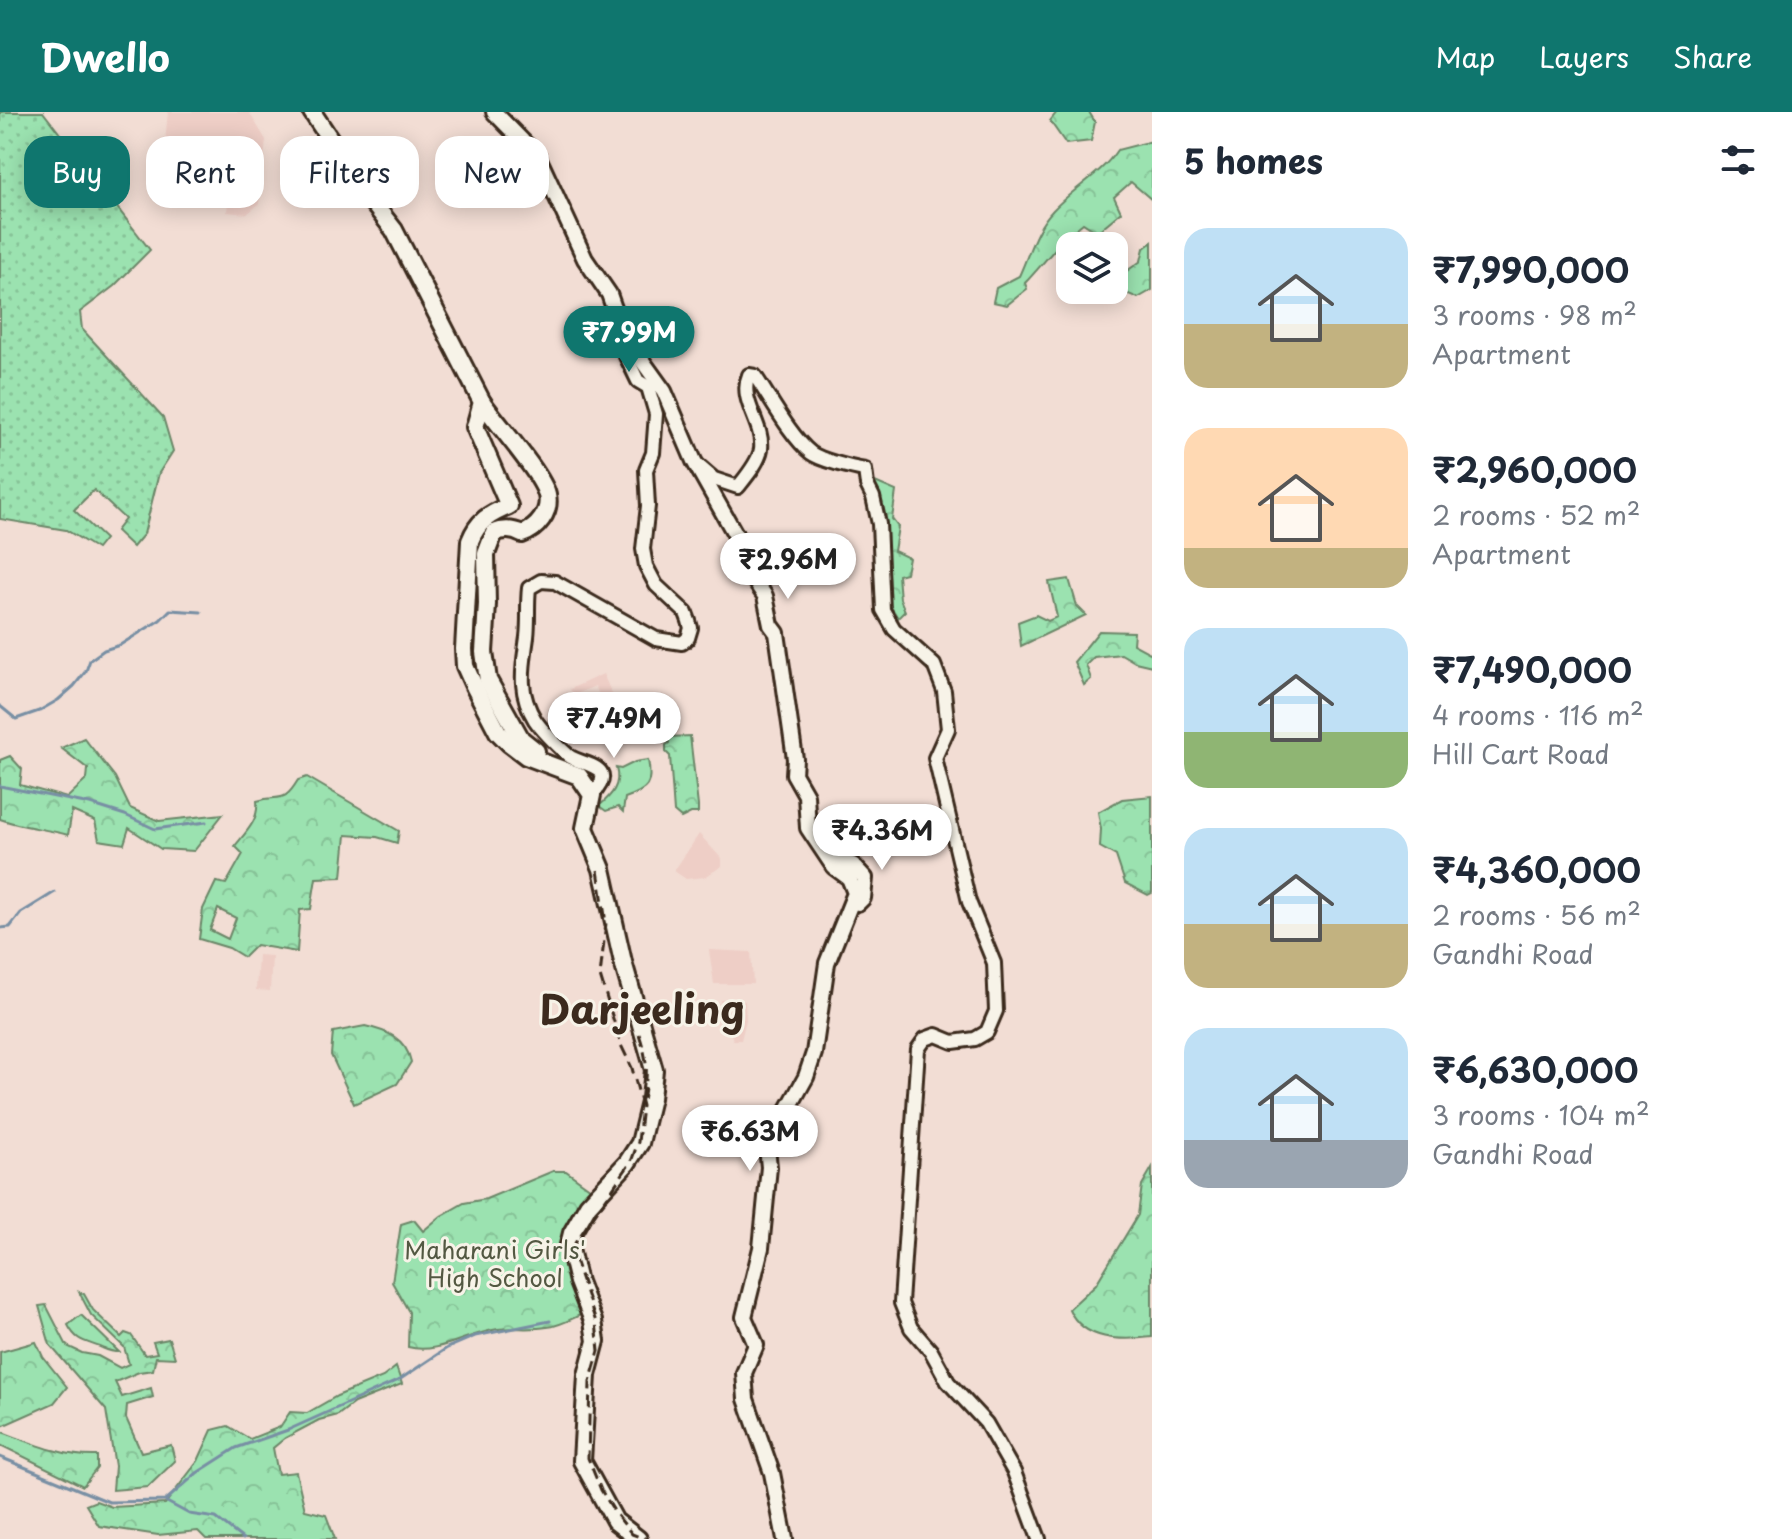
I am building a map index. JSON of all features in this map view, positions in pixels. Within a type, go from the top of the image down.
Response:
[{"type":"highway","points":[[312,112],[394,230],[481,401],[547,494],[545,513],[530,531],[522,534],[502,530],[494,533],[488,544],[484,652],[488,680],[527,746],[567,764],[584,781],[592,795],[585,828],[602,869],[623,962],[654,1070],[640,1143],[627,1163],[588,1205],[572,1233],[569,1245],[578,1282],[593,1321],[596,1341],[587,1375],[582,1461],[615,1521],[638,1539]]},
{"type":"highway","points":[[481,401],[475,427],[509,506],[484,518],[475,528],[470,541],[465,666],[498,732],[509,743],[526,756],[574,773]]},
{"type":"main road","points":[[494,112],[538,157],[585,259],[609,294],[623,334],[664,391],[694,461],[739,541],[748,574],[765,596],[770,607],[771,625],[777,633],[795,759],[794,774],[806,795],[808,828],[834,867],[849,878],[855,893],[827,963],[814,1053],[806,1077],[767,1147],[769,1167],[761,1248],[744,1317],[756,1345],[744,1373],[746,1399],[772,1473],[785,1539]]},
{"type":"street","points":[[592,795],[601,780],[597,768],[572,758],[546,733],[535,720],[525,695],[521,674],[527,638],[529,588],[541,581],[555,582],[668,643],[682,643],[688,638],[691,628],[686,613],[656,585],[646,566],[643,549],[648,506],[646,470],[653,453],[656,414],[648,387],[638,381],[625,354],[623,334]]},
{"type":"street","points":[[694,461],[714,479],[738,487],[750,471],[761,450],[758,426],[748,401],[746,381],[749,375],[755,376],[812,454],[865,470],[879,524],[883,610],[894,629],[934,665],[944,691],[948,729],[935,758],[969,902],[994,963],[996,1011],[987,1032],[975,1039],[953,1042],[936,1035],[925,1039],[918,1049],[901,1303],[911,1328],[931,1351],[948,1382],[986,1423],[1014,1472],[1039,1539]]},
{"type":"shaded area","points":[[168,112],[249,112],[264,136],[166,136]]},
{"type":"shaded area","points":[[227,208],[254,208],[247,214],[227,212]]},
{"type":"shaded area","points":[[603,674],[617,705],[606,710],[595,686],[574,695],[570,689]]},
{"type":"shaded area","points":[[699,834],[722,859],[722,866],[705,877],[686,879],[674,871]]},
{"type":"shaded area","points":[[709,950],[751,952],[753,984],[714,984]]},
{"type":"shaded area","points":[[258,955],[272,956],[270,991],[256,990]]},
{"type":"shaded area","points":[[720,1000],[745,1001],[746,1020],[741,1040],[733,1040]]},
{"type":"green space","points":[[0,112],[43,112],[62,136],[24,136],[24,208],[117,208],[150,250],[114,286],[80,312],[82,329],[163,417],[173,451],[159,473],[144,534],[133,547],[116,531],[125,519],[94,490],[74,510],[105,539],[97,549],[66,530],[0,519]]},
{"type":"green space","points":[[1057,112],[1089,112],[1095,122],[1091,141],[1066,144],[1050,121]]},
{"type":"green space","points":[[1152,141],[1152,200],[1131,182],[1114,197],[1121,212],[1097,232],[1083,223],[1073,232],[1056,232],[1056,248],[1025,283],[1027,289],[1007,305],[993,302],[996,288],[1019,276],[1047,217],[1103,167],[1117,150]]},
{"type":"green space","points":[[1152,242],[1152,290],[1138,298],[1128,294],[1128,270],[1141,261],[1144,248]]},
{"type":"green space","points":[[868,479],[896,491],[892,519],[898,527],[894,551],[909,558],[906,573],[898,575],[900,599],[905,611],[898,618],[885,597]]},
{"type":"green space","points":[[1069,579],[1077,606],[1086,615],[1021,646],[1018,622],[1036,615],[1048,621],[1057,617],[1049,582]]},
{"type":"green space","points":[[1099,631],[1134,632],[1133,644],[1152,654],[1152,666],[1135,662],[1121,654],[1094,657],[1086,665],[1091,679],[1084,685],[1074,662]]},
{"type":"green space","points":[[690,736],[698,813],[681,818],[674,812],[670,756],[666,745],[669,737]]},
{"type":"green space","points":[[84,738],[115,777],[130,808],[159,821],[223,814],[194,851],[161,849],[129,828],[124,844],[99,840],[95,821],[72,811],[68,835],[0,819],[0,760],[10,756],[22,769],[20,785],[67,798],[87,779],[88,769],[61,748]]},
{"type":"green space","points":[[648,760],[649,781],[644,789],[625,798],[623,812],[618,807],[606,811],[599,806],[614,789],[616,768]]},
{"type":"green space","points":[[307,777],[399,831],[397,843],[377,837],[346,835],[342,877],[316,878],[311,909],[300,910],[297,952],[256,945],[244,957],[229,948],[199,939],[203,909],[216,882],[226,884],[243,854],[235,846],[254,820],[257,801],[285,796],[298,780]],"holes":[[[218,909],[236,918],[228,939],[210,930]]]},
{"type":"green space","points":[[1152,796],[1152,893],[1148,895],[1125,883],[1116,856],[1100,847],[1098,812],[1122,799]]},
{"type":"green space","points":[[365,1026],[381,1030],[400,1041],[411,1062],[397,1084],[354,1104],[331,1055],[333,1032]]},
{"type":"green space","points":[[1152,1168],[1152,1337],[1128,1339],[1093,1333],[1075,1320],[1069,1309],[1096,1284],[1138,1215],[1142,1185]]},
{"type":"green space","name":"Maharani Girls' High School","points":[[553,1171],[566,1171],[591,1189],[578,1209],[566,1238],[582,1314],[552,1326],[498,1329],[442,1346],[408,1347],[409,1312],[392,1282],[401,1224],[414,1220],[423,1231],[464,1203],[486,1199]]},
{"type":"green space","points":[[79,1292],[121,1337],[125,1333],[131,1335],[145,1355],[157,1353],[153,1342],[169,1339],[175,1358],[156,1357],[153,1370],[115,1382],[122,1397],[151,1388],[153,1397],[127,1405],[126,1418],[141,1452],[171,1445],[175,1461],[148,1487],[113,1490],[115,1466],[106,1410],[50,1345],[39,1306],[46,1305],[67,1346],[98,1356],[120,1368],[129,1364],[124,1347],[91,1315]]},
{"type":"green space","points":[[81,1315],[119,1352],[109,1351],[77,1337],[68,1325]]},
{"type":"green space","points":[[36,1342],[43,1357],[67,1387],[54,1403],[0,1427],[0,1352]]},
{"type":"green space","points":[[396,1367],[402,1384],[354,1403],[338,1415],[319,1420],[273,1448],[278,1474],[296,1472],[305,1510],[326,1515],[335,1539],[206,1539],[198,1531],[158,1535],[99,1526],[86,1505],[96,1501],[112,1507],[165,1504],[198,1461],[212,1430],[228,1426],[250,1439],[280,1427],[290,1412],[307,1413],[337,1396],[383,1377]]},
{"type":"green space","points":[[0,1431],[60,1452],[97,1456],[97,1468],[83,1486],[0,1445]]},
{"type":"waterway","points":[[0,706],[16,719],[39,711],[74,686],[90,660],[104,650],[120,645],[160,620],[170,610],[201,612]]},
{"type":"waterway","points":[[0,786],[90,804],[155,829],[206,822]]},
{"type":"waterway","points":[[0,928],[10,927],[21,913],[55,892]]},
{"type":"waterway","points":[[0,1457],[109,1502],[165,1501],[197,1473],[236,1448],[288,1430],[399,1380],[447,1348],[475,1336],[550,1321]]},
{"type":"waterway","points":[[165,1501],[189,1514],[216,1518],[243,1539]]},
{"type":"railway","points":[[598,870],[606,923],[600,976],[642,1106],[638,1142],[631,1162],[575,1243],[575,1260],[596,1322],[599,1351],[590,1382],[588,1458],[601,1490],[616,1514],[632,1534],[645,1539]]},
{"type":"railway","points":[[639,1034],[646,1067],[643,1100]]},
{"type":"district","name":"Darjeeling","points":[[642,1007]]}]
